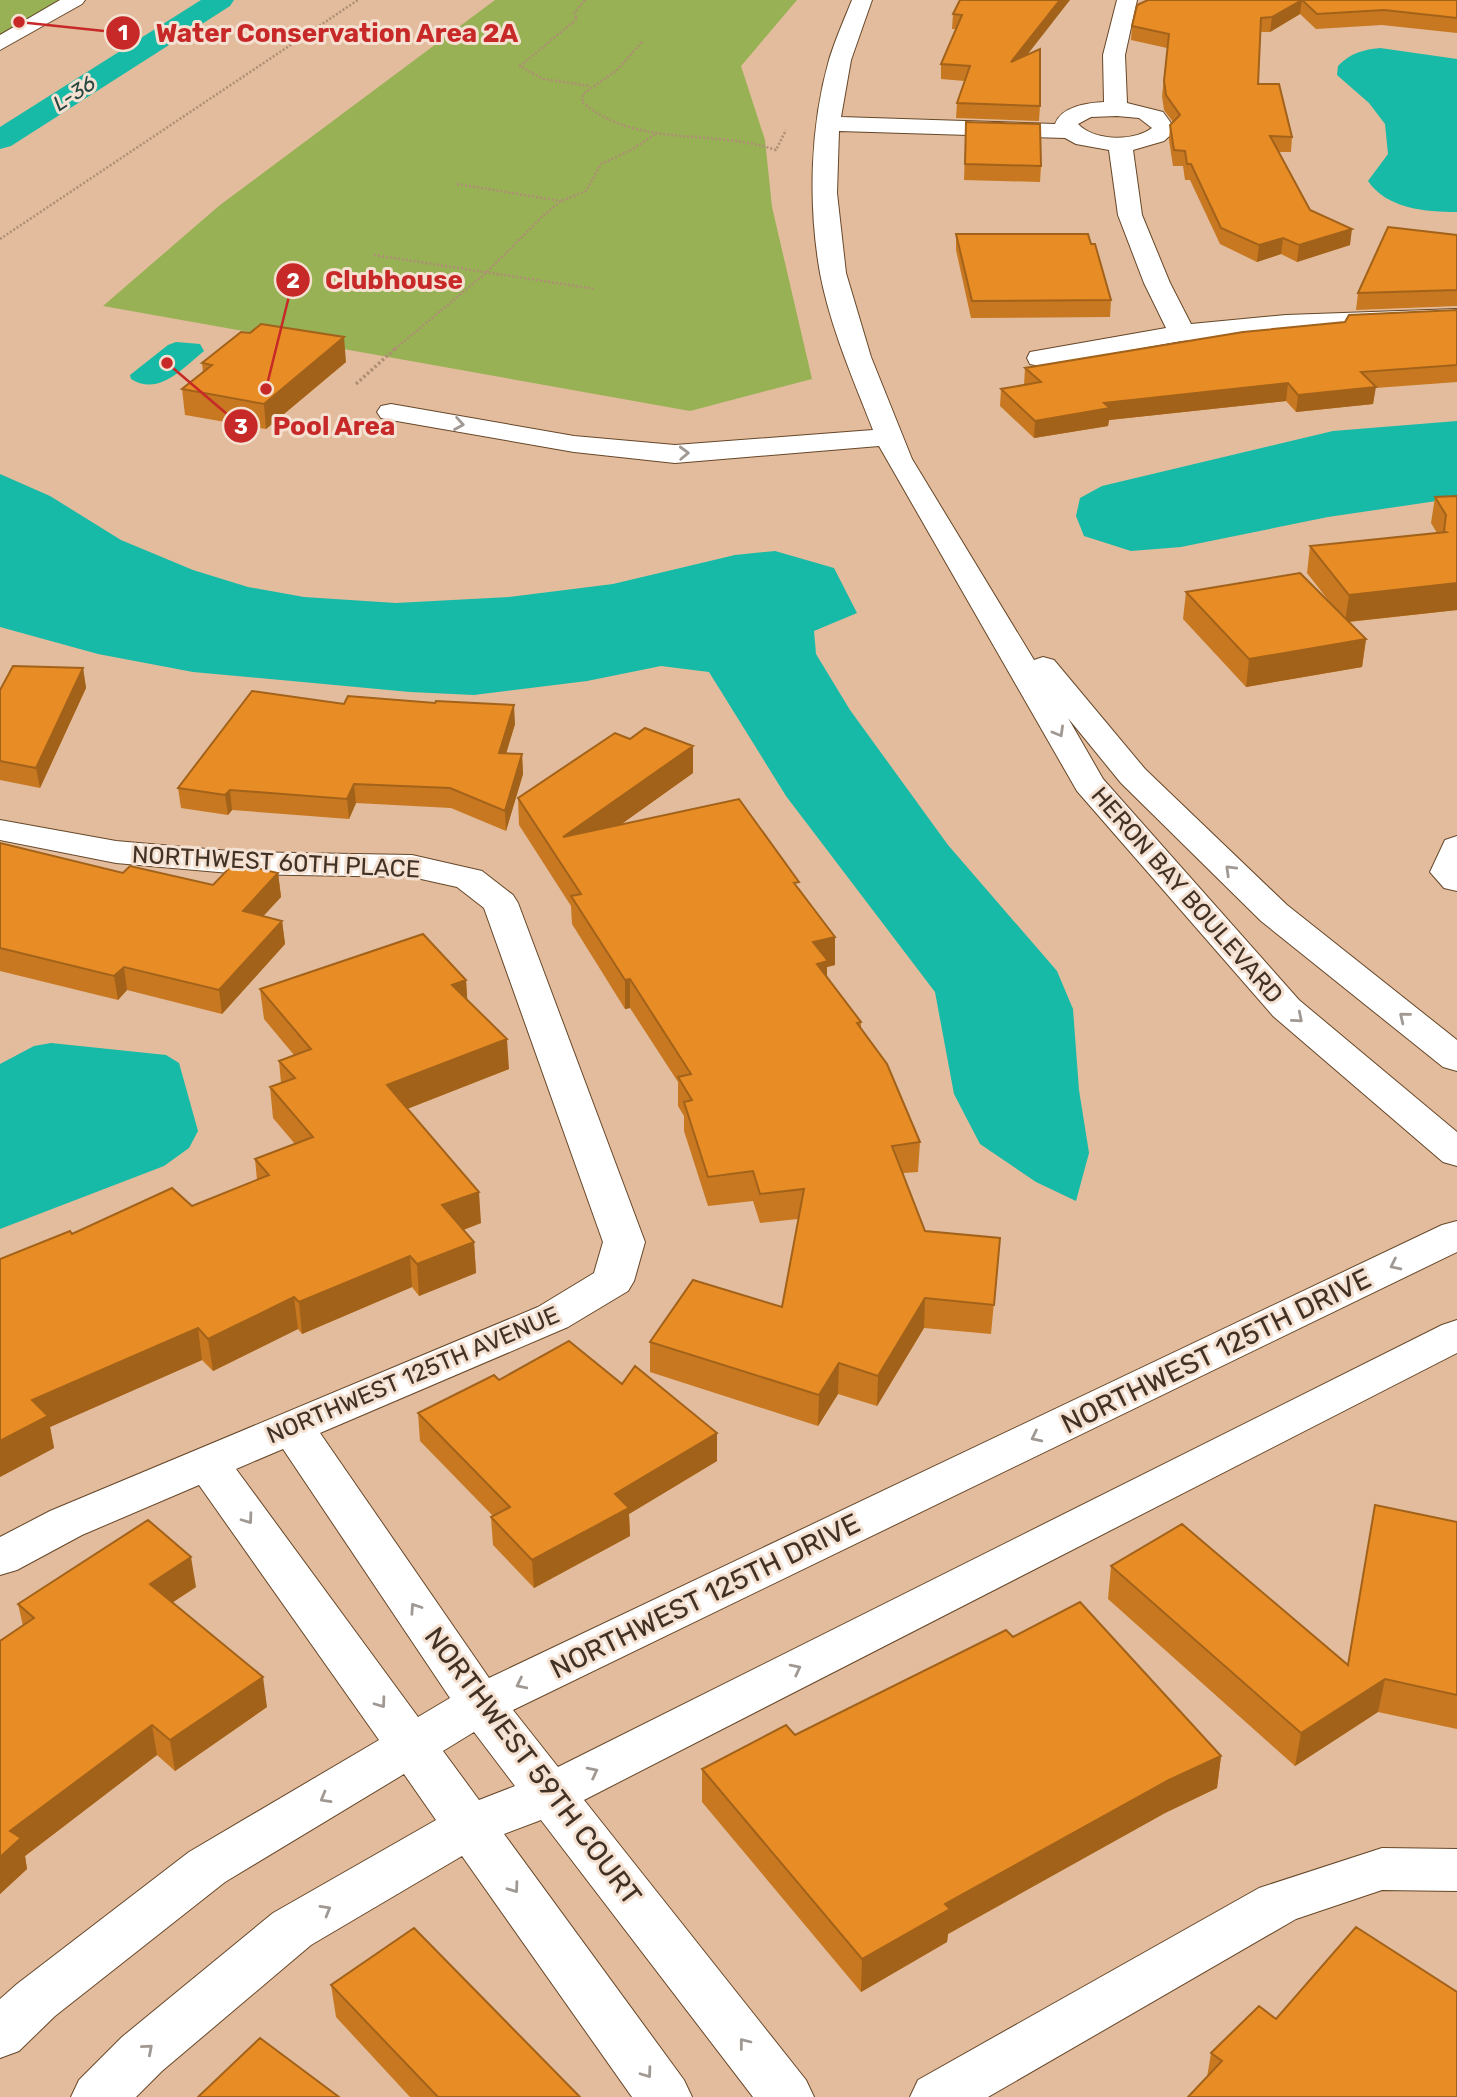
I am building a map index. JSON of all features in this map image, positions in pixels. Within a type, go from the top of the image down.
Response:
[{"type":"street","points":[[0,44],[75,0]]},
{"type":"street","name":"HERON BAY BOULEVARD","points":[[862,0],[840,60],[830,117],[825,193],[833,272],[858,357],[898,459],[1089,784],[1286,1008],[1457,1153]]},
{"type":"street","points":[[1116,109],[1114,55],[1127,0]]},
{"type":"street","points":[[830,117],[1070,124],[1089,140],[1120,144],[1150,140],[1164,130],[1163,124],[1157,118],[1116,109],[1086,111],[1070,124]]},
{"type":"street","points":[[1120,144],[1130,215],[1157,283],[1182,333]]},
{"type":"street","points":[[1040,358],[1182,333],[1299,323],[1457,317]]},
{"type":"street","points":[[400,404],[574,444],[675,454],[885,426]]},
{"type":"street","name":"HERON BAY BOULEVARD","points":[[976,588],[1133,776],[1274,913],[1457,1059]]},
{"type":"street","name":"NORTHWEST 60TH PLACE","points":[[0,830],[116,852],[241,863],[412,866],[469,879]]},
{"type":"street","name":"NORTHWEST 125TH AVENUE","points":[[0,1558],[66,1523],[553,1317],[613,1281],[624,1242],[500,903],[469,879]]},
{"type":"street","name":"NORTHWEST 125TH DRIVE","points":[[0,2034],[36,2000],[207,1867],[413,1747],[480,1704],[1457,1235]]},
{"type":"street","points":[[99,2097],[142,2054],[292,1929],[470,1826],[550,1794],[1457,1335]]},
{"type":"street","name":"NORTHWEST 59TH COURT","points":[[292,1427],[480,1704],[786,2097]]},
{"type":"street","points":[[208,1464],[664,2097]]},
{"type":"street","points":[[938,2097],[1278,1903],[1382,1869],[1457,1870]]},
{"type":"path","points":[[0,239],[358,0]]},
{"type":"path","points":[[585,0],[574,12],[577,19],[570,27],[520,66],[525,72],[539,77],[590,86]]},
{"type":"path","points":[[642,42],[616,71],[590,86],[583,94],[582,102],[601,119],[657,133],[721,135],[746,139],[776,150],[786,130]]},
{"type":"path","points":[[356,384],[438,311],[487,272],[561,201],[586,191],[601,164],[631,150],[657,133]]},
{"type":"path","points":[[457,184],[561,201]]},
{"type":"path","points":[[374,255],[595,289]]},
{"type":"green space","points":[[0,0],[75,0],[0,44]]},
{"type":"green space","points":[[495,0],[797,0],[741,66],[765,140],[772,207],[812,379],[690,411],[103,306],[220,205]]},
{"type":"water","points":[[1380,48],[1457,59],[1457,212],[1420,210],[1396,203],[1386,198],[1368,181],[1388,154],[1385,124],[1369,103],[1337,75],[1338,66],[1352,55]]},
{"type":"water","points":[[176,342],[200,344],[204,351],[179,372],[161,382],[141,384],[131,379],[130,375],[168,345]]},
{"type":"water","points":[[1457,421],[1457,498],[1328,517],[1181,547],[1131,551],[1084,536],[1076,516],[1080,498],[1102,486],[1333,431]]},
{"type":"water","points":[[0,474],[50,496],[121,540],[193,570],[248,587],[304,597],[396,603],[509,597],[613,584],[735,555],[775,551],[834,568],[857,613],[814,631],[816,654],[850,710],[948,845],[1057,971],[1073,1009],[1079,1090],[1089,1153],[1076,1201],[1036,1182],[980,1144],[954,1094],[935,992],[786,796],[709,672],[661,666],[587,681],[474,695],[410,692],[193,672],[98,654],[0,627]]},
{"type":"water","points":[[51,1043],[166,1055],[179,1063],[198,1131],[189,1148],[164,1166],[0,1229],[0,1064],[34,1046]]},
{"type":"building","points":[[960,0],[1060,0],[1011,62],[1040,49],[1040,106],[957,103],[970,66],[941,64],[962,15],[953,14]]},
{"type":"building","points":[[1148,0],[1302,0],[1272,17],[1261,18],[1258,84],[1279,84],[1292,137],[1270,136],[1310,210],[1352,229],[1299,245],[1283,238],[1259,245],[1221,228],[1191,164],[1187,164],[1185,151],[1174,150],[1170,125],[1180,115],[1166,95],[1164,81],[1169,34],[1132,26],[1137,5]]},
{"type":"building","points":[[1302,0],[1457,0],[1457,18],[1384,10],[1317,14]]},
{"type":"building","points":[[966,122],[1040,124],[1041,166],[965,164]]},
{"type":"building","points":[[1388,227],[1457,235],[1457,290],[1358,293]]},
{"type":"building","points":[[956,234],[1088,234],[1091,244],[1095,244],[1111,300],[972,301]]},
{"type":"building","points":[[1457,310],[1457,365],[1361,372],[1376,387],[1298,395],[1288,383],[1104,403],[1110,408],[1035,421],[1001,389],[1041,382],[1025,368],[1243,332],[1345,322],[1349,315]]},
{"type":"building","points":[[261,324],[344,337],[264,404],[182,389],[212,365],[202,363],[241,332],[250,333]]},
{"type":"building","points":[[1457,496],[1457,583],[1349,595],[1310,546],[1446,532],[1446,515],[1435,497]]},
{"type":"building","points":[[1300,573],[1366,639],[1249,659],[1186,592]]},
{"type":"building","points":[[13,666],[83,668],[36,768],[0,761],[0,690]]},
{"type":"building","points":[[252,691],[344,704],[348,696],[435,703],[514,705],[499,753],[522,754],[505,811],[450,788],[354,784],[347,799],[230,790],[225,795],[178,788]]},
{"type":"building","points":[[645,728],[693,746],[563,837],[739,799],[799,882],[794,883],[835,937],[813,942],[828,961],[817,964],[861,1022],[857,1023],[887,1064],[920,1142],[892,1146],[925,1231],[1000,1238],[994,1305],[925,1298],[878,1376],[839,1363],[819,1395],[650,1342],[693,1280],[782,1307],[804,1189],[760,1194],[753,1171],[708,1177],[684,1102],[692,1100],[678,1077],[691,1074],[630,979],[625,980],[571,896],[581,894],[518,798],[615,733],[630,739]]},
{"type":"building","points":[[0,843],[123,873],[130,866],[213,885],[234,863],[278,873],[243,911],[282,921],[219,990],[124,967],[114,976],[0,948]]},
{"type":"building","points":[[423,934],[466,980],[452,985],[507,1039],[387,1085],[479,1192],[442,1205],[474,1242],[417,1264],[410,1256],[299,1302],[294,1297],[208,1339],[198,1328],[32,1400],[48,1416],[0,1441],[0,1259],[70,1231],[72,1234],[172,1188],[192,1206],[269,1175],[255,1159],[313,1137],[270,1087],[295,1078],[279,1061],[311,1049],[260,989]]},
{"type":"building","points":[[569,1341],[622,1384],[635,1366],[717,1433],[615,1494],[629,1508],[532,1560],[491,1517],[510,1507],[418,1413],[494,1375],[499,1380]]},
{"type":"building","points":[[1375,1505],[1457,1522],[1457,1695],[1385,1679],[1301,1733],[1111,1566],[1182,1524],[1348,1665]]},
{"type":"building","points":[[148,1520],[191,1557],[150,1584],[263,1677],[170,1740],[152,1725],[10,1831],[21,1838],[0,1857],[0,1641],[34,1618],[18,1604]]},
{"type":"building","points":[[1080,1602],[1221,1756],[1169,1780],[945,1904],[950,1909],[862,1959],[702,1769],[786,1725],[795,1735],[1006,1630],[1013,1637]]},
{"type":"building","points":[[1356,1927],[1457,1992],[1457,2097],[1188,2097],[1222,2061],[1211,2053],[1259,2006],[1276,2019]]},
{"type":"building","points":[[414,1928],[580,2097],[438,2097],[331,1985]]},
{"type":"building","points":[[260,2038],[339,2097],[198,2097]]},
{"type":"waterway","name":"L-36","points":[[0,140],[220,0]]},
{"type":"place","name":"Water Conservation Area 2A","points":[[19,22]]},
{"type":"place","name":"Pool Area","points":[[167,363]]},
{"type":"place","name":"Clubhouse","points":[[266,389]]}]
